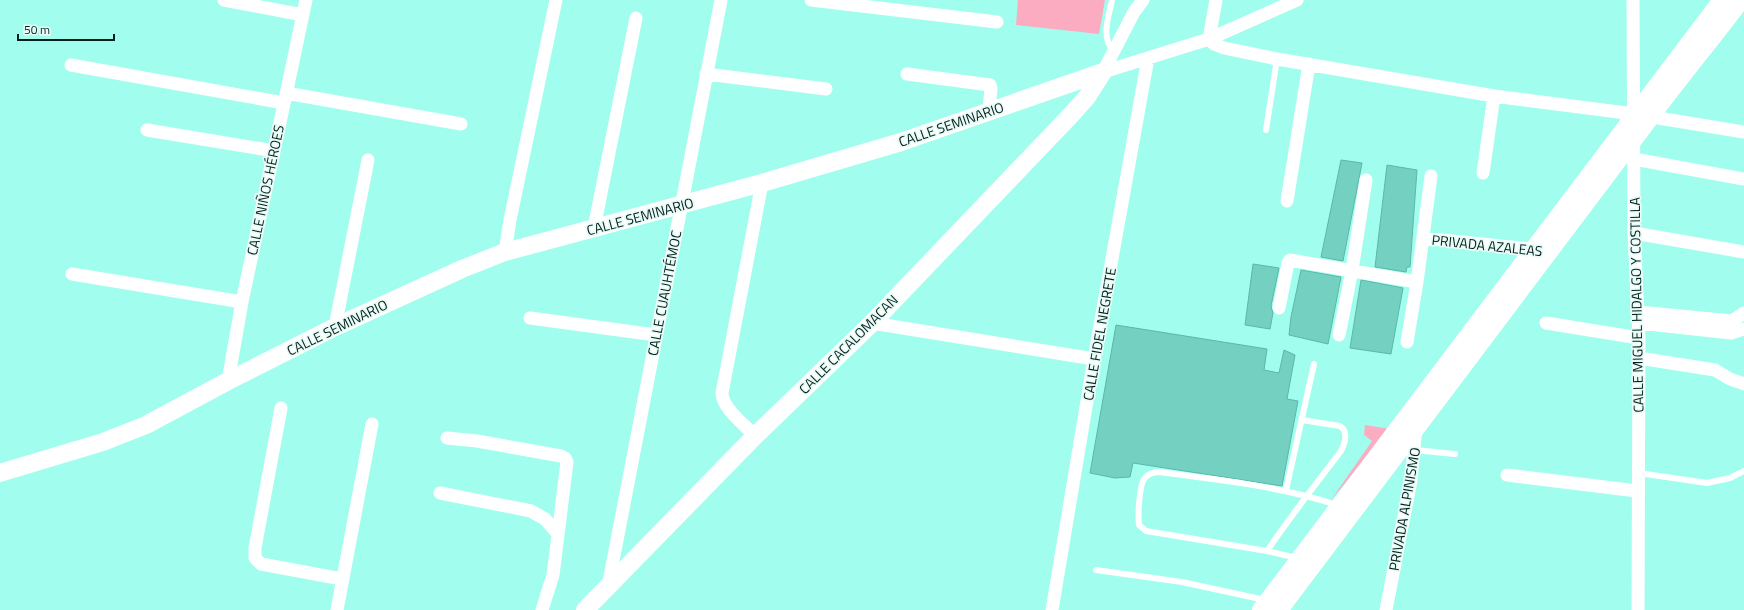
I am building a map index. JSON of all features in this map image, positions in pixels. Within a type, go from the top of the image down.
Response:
[{"type":"street","points":[[224,0],[303,15]]},
{"type":"street","name":"CALLE NIÑOS HÉROES","points":[[228,381],[242,302],[306,0]]},
{"type":"street","points":[[505,252],[510,220],[556,0]]},
{"type":"street","name":"CALLE CUAUHTÉMOC","points":[[608,587],[680,205],[721,0]]},
{"type":"street","points":[[811,0],[997,22]]},
{"type":"street","points":[[1103,72],[1134,12],[1143,0]]},
{"type":"street","points":[[1216,0],[1209,39],[1214,44],[1224,48],[1278,59],[1494,96],[1642,116],[1744,132]]},
{"type":"street","name":"CALLE SEMINARIO","points":[[0,473],[103,442],[146,425],[228,381],[335,327],[462,269],[505,252],[762,183],[902,142],[1103,72],[1209,39],[1297,0]]},
{"type":"street","points":[[1274,605],[1346,509],[1414,407],[1635,138],[1642,116],[1633,0]]},
{"type":"street","points":[[1346,509],[1416,426],[1542,250],[1642,116],[1722,0]]},
{"type":"street","points":[[1642,116],[1741,0]]},
{"type":"street","points":[[594,228],[636,18]]},
{"type":"street","name":"CALLE FIDEL NEGRETE","points":[[1052,610],[1094,359],[1148,58]]},
{"type":"street","points":[[1287,201],[1309,64]]},
{"type":"street","points":[[71,65],[461,124]]},
{"type":"street","name":"CALLE CACALOMACAN","points":[[587,609],[755,436],[872,323],[1070,116],[1087,97],[1103,72]]},
{"type":"street","points":[[706,74],[826,89]]},
{"type":"street","points":[[907,74],[990,85],[989,111]]},
{"type":"street","points":[[1483,173],[1494,96]]},
{"type":"street","points":[[147,130],[274,151]]},
{"type":"street","name":"CALLE MIGUEL HIDALGO Y COSTILLA","points":[[1635,138],[1634,233],[1639,317],[1637,473],[1638,610]]},
{"type":"street","points":[[1634,159],[1744,179]]},
{"type":"street","points":[[335,327],[368,160]]},
{"type":"street","points":[[1407,342],[1418,282],[1431,176]]},
{"type":"street","points":[[1339,335],[1352,270],[1366,180]]},
{"type":"street","points":[[755,436],[725,405],[722,398],[722,393],[762,183]]},
{"type":"street","points":[[1634,233],[1744,252]]},
{"type":"street","name":"PRIVADA AZALEAS","points":[[1424,238],[1542,250]]},
{"type":"street","points":[[1279,308],[1288,263],[1290,260],[1418,282]]},
{"type":"street","points":[[72,274],[242,302]]},
{"type":"street","points":[[1731,327],[1744,313]]},
{"type":"street","points":[[1639,317],[1744,329]]},
{"type":"street","points":[[530,318],[656,335]]},
{"type":"street","points":[[872,323],[1094,359]]},
{"type":"street","points":[[1546,323],[1639,338]]},
{"type":"street","points":[[1639,358],[1715,370],[1730,379],[1744,384]]},
{"type":"street","name":"PRIVADA ALPINISMO","points":[[1386,610],[1411,480],[1415,450],[1416,426],[1414,407]]},
{"type":"street","points":[[281,408],[255,548],[255,558],[261,564],[342,579]]},
{"type":"street","points":[[337,610],[372,424]]},
{"type":"street","points":[[446,438],[485,443],[565,458],[567,468],[553,575],[542,610]]},
{"type":"street","points":[[1507,475],[1637,491]]},
{"type":"street","points":[[440,493],[531,511],[545,519],[558,534]]},
{"type":"lane","points":[[1112,0],[1106,34],[1108,46],[1114,51]]},
{"type":"lane","points":[[1266,130],[1278,59]]},
{"type":"lane","points":[[1286,490],[1314,364]]},
{"type":"lane","points":[[1267,551],[1284,525],[1342,451],[1345,433],[1344,429],[1340,426],[1302,420]]},
{"type":"lane","points":[[1415,450],[1455,454]]},
{"type":"lane","points":[[1637,473],[1707,483],[1730,478],[1744,471]]},
{"type":"lane","points":[[1306,563],[1267,551],[1146,531],[1141,528],[1138,520],[1144,479],[1149,474],[1158,472],[1286,490],[1346,509]]},
{"type":"lane","points":[[1096,570],[1182,582],[1254,597],[1274,605]]},
{"type":"shaded area","points":[[1018,0],[1105,0],[1099,34],[1016,25]]},
{"type":"shaded area","points":[[1365,425],[1390,429],[1331,500],[1372,441],[1364,435]]},
{"type":"building","points":[[1341,160],[1362,163],[1343,261],[1321,257]]},
{"type":"building","points":[[1387,165],[1417,170],[1410,267],[1407,267],[1406,272],[1375,267]]},
{"type":"building","points":[[1253,264],[1279,268],[1271,306],[1273,313],[1270,329],[1245,325]]},
{"type":"building","points":[[1301,270],[1341,277],[1328,344],[1289,335],[1291,317]]},
{"type":"building","points":[[1361,280],[1403,288],[1391,354],[1350,348]]},
{"type":"building","points":[[1116,325],[1267,349],[1264,370],[1279,373],[1284,350],[1295,355],[1287,399],[1298,401],[1282,486],[1133,463],[1130,477],[1115,478],[1090,473]]}]
